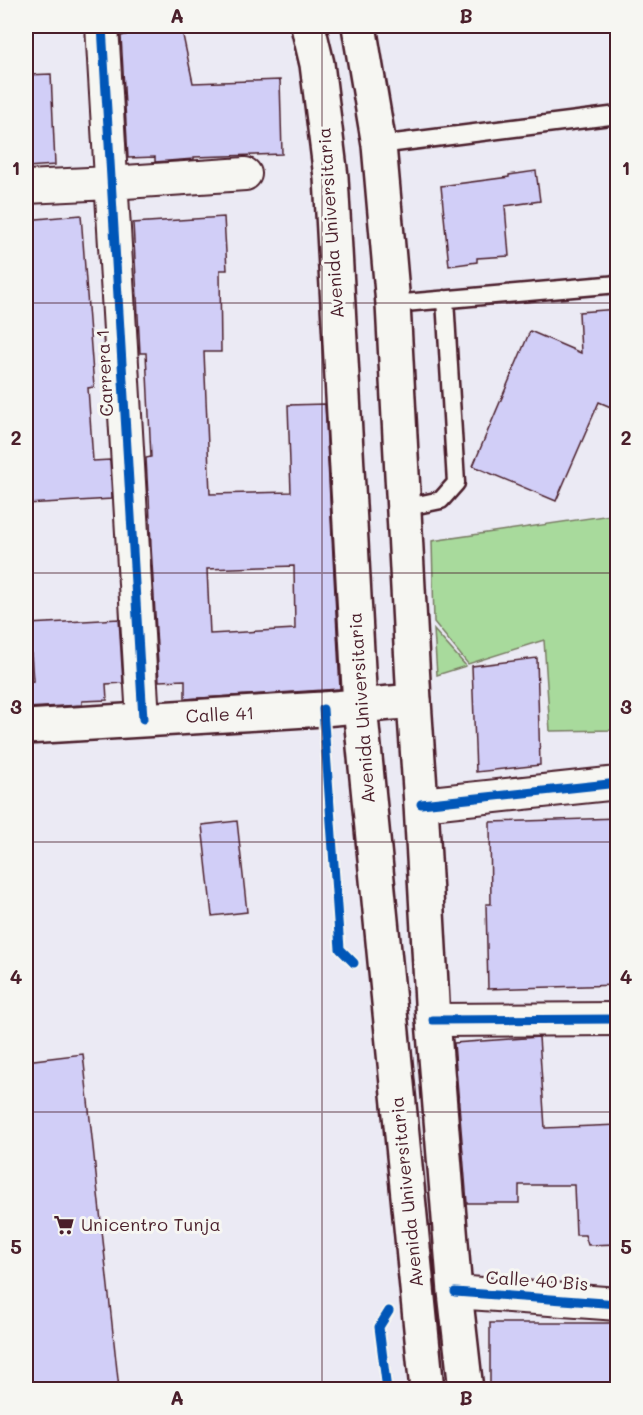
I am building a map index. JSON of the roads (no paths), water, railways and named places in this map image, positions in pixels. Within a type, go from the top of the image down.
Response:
[{"type":"main road","name":"Avenida Universitaria","points":[[308,26],[317,64],[331,177],[360,706],[427,1389]]},
{"type":"main road","name":"Avenida Universitaria","points":[[358,26],[380,145],[393,304],[433,1020],[455,1292],[466,1389]]},
{"type":"main road","name":"Calle 41","points":[[26,727],[414,701]]},
{"type":"street","name":"Carrera 1","points":[[102,26],[143,719]]},
{"type":"street","points":[[26,187],[245,174]]},
{"type":"street","points":[[421,804],[618,783]]},
{"type":"street","points":[[433,1020],[618,1019]]},
{"type":"street","name":"Calle 40 Bis","points":[[455,1292],[618,1304]]},
{"type":"lane","points":[[380,145],[618,115]]},
{"type":"lane","points":[[393,304],[618,284]]},
{"type":"lane","points":[[403,508],[441,500],[456,483],[445,299]]},
{"type":"place","name":"Unicentro Tunja","points":[[64,1225]]}]
